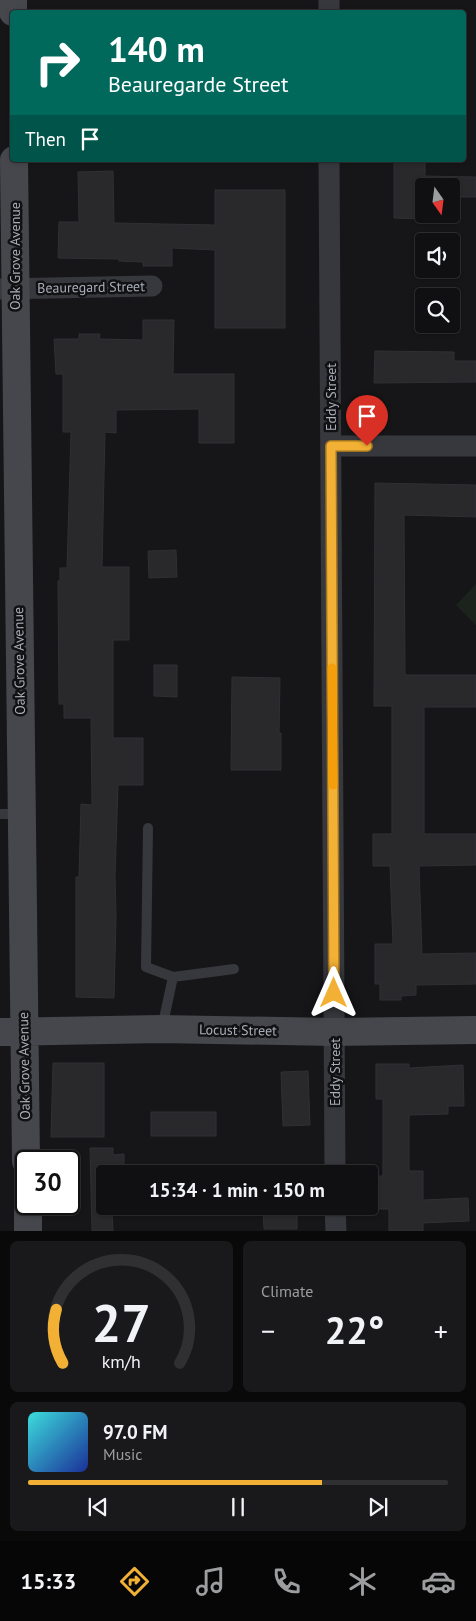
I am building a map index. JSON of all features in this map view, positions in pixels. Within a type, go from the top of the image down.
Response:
[{"type":"street","name":"Oak Grove Avenue","points":[[14,162],[7,289],[12,1032],[25,1150]]},
{"type":"street","name":"Eddy Street","points":[[329,162],[335,1165]]},
{"type":"street","name":"Beauregard Street","points":[[7,289],[152,286]]},
{"type":"street","points":[[331,446],[476,446]]},
{"type":"street","name":"Locust Street","points":[[12,1032],[161,1029],[334,1032],[476,1030]]},
{"type":"street","points":[[28,1215],[28,1231]]},
{"type":"street","points":[[335,1215],[336,1231]]},
{"type":"lane","points":[[148,828],[146,966],[173,977],[234,969]]},
{"type":"lane","points":[[161,1029],[173,977]]},
{"type":"shaded area","points":[[476,584],[476,625],[456,605]]},
{"type":"building","points":[[394,162],[425,162],[425,176],[476,177],[476,197],[460,197],[460,178],[415,178],[415,219],[394,218]]},
{"type":"building","points":[[113,171],[114,223],[215,225],[215,190],[285,190],[285,328],[215,328],[215,250],[172,248],[172,266],[143,266],[143,262],[119,261],[119,259],[58,258],[59,222],[79,222],[78,172]]},
{"type":"building","points":[[143,320],[174,320],[173,374],[234,374],[234,443],[199,443],[199,409],[116,410],[116,433],[105,432],[102,567],[129,567],[129,640],[113,640],[113,738],[143,738],[143,785],[118,785],[114,998],[76,997],[76,877],[79,877],[81,804],[92,805],[91,718],[64,718],[64,704],[59,704],[58,581],[60,581],[60,568],[67,568],[71,432],[63,432],[63,374],[56,374],[54,339],[79,339],[79,334],[100,334],[99,339],[143,340]]},
{"type":"building","points":[[375,351],[454,352],[454,361],[476,361],[476,382],[374,383]]},
{"type":"building","points":[[375,483],[476,485],[476,517],[404,515],[405,675],[476,675],[476,707],[424,707],[424,834],[476,834],[476,865],[419,866],[422,954],[476,953],[476,984],[416,985],[416,995],[401,996],[401,1000],[380,1000],[380,984],[375,984],[375,944],[393,944],[390,866],[373,866],[373,834],[392,834],[392,706],[374,706]]},
{"type":"building","points":[[176,550],[177,577],[149,578],[148,551]]},
{"type":"building","points":[[154,665],[177,665],[177,697],[154,696]]},
{"type":"building","points":[[232,677],[280,678],[279,733],[281,733],[281,770],[231,770]]},
{"type":"building","points":[[53,1063],[104,1063],[104,1137],[51,1137]]},
{"type":"building","points":[[376,1064],[409,1064],[409,1068],[463,1065],[464,1106],[448,1106],[448,1114],[409,1115],[409,1171],[423,1171],[423,1200],[468,1198],[469,1221],[423,1223],[423,1231],[389,1231],[389,1209],[378,1209],[378,1176],[383,1176],[383,1099],[376,1099]]},
{"type":"building","points":[[308,1071],[310,1125],[283,1126],[281,1072]]},
{"type":"building","points":[[151,1112],[216,1112],[216,1136],[151,1136]]},
{"type":"building","points":[[90,1148],[113,1148],[113,1155],[124,1154],[124,1165],[96,1165],[96,1215],[112,1215],[113,1231],[92,1231]]},
{"type":"building","points":[[263,1215],[297,1215],[297,1229],[264,1229]]},
{"type":"slow traffic","points":[[332,668],[333,785]]},
{"type":"route","points":[[334,993],[331,446],[367,446]]}]
